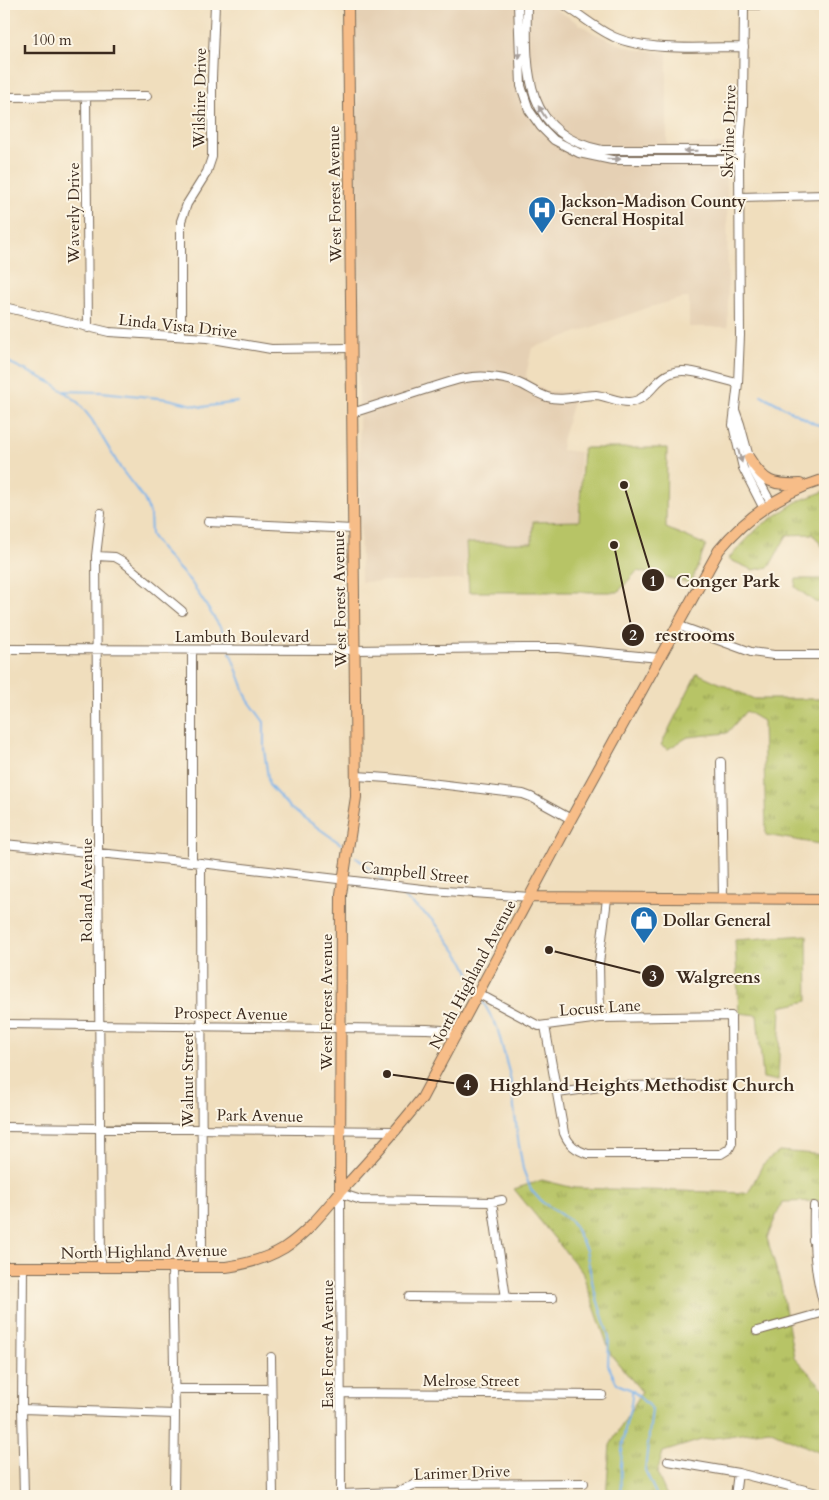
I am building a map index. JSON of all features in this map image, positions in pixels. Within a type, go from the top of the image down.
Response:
[{"type":"main road","name":"West Forest Avenue","points":[[340,1192],[342,879],[355,814],[356,776],[348,4]]},
{"type":"main road","points":[[749,458],[758,473],[767,481],[774,484],[809,484]]},
{"type":"main road","name":"North Highland Avenue","points":[[4,1267],[226,1267],[254,1262],[284,1248],[316,1221],[396,1131],[422,1098],[571,818],[719,550],[738,528],[767,505],[792,490],[825,479]]},
{"type":"main road","name":"Campbell Street","points":[[530,897],[825,899]]},
{"type":"street","name":"Wilshire Drive","points":[[181,336],[181,220],[187,204],[210,165],[212,157],[212,78],[215,4]]},
{"type":"street","points":[[518,4],[521,86],[530,110],[541,127],[554,140],[579,153],[612,160],[739,160]]},
{"type":"street","points":[[528,4],[530,83],[539,108],[549,122],[562,134],[588,147],[602,150],[740,150]]},
{"type":"street","points":[[563,4],[614,37],[634,43],[668,46],[744,47]]},
{"type":"street","points":[[744,4],[825,5]]},
{"type":"street","name":"Skyline Drive","points":[[744,4],[743,105],[739,160],[741,197],[740,335],[738,383],[733,425],[743,468],[767,505]]},
{"type":"street","points":[[4,97],[148,96]]},
{"type":"street","name":"Waverly Drive","points":[[86,97],[88,328]]},
{"type":"street","points":[[741,197],[825,194]]},
{"type":"street","name":"Linda Vista Drive","points":[[4,308],[109,332],[207,338],[264,349],[351,348]]},
{"type":"street","points":[[352,414],[448,382],[473,377],[488,376],[506,379],[544,396],[554,398],[595,395],[624,402],[639,400],[649,393],[664,376],[672,372],[694,372],[738,383]]},
{"type":"street","name":"Skyline Drive","points":[[734,408],[752,468],[767,505]]},
{"type":"street","name":"Roland Avenue","points":[[101,514],[96,556],[96,649],[102,1267]]},
{"type":"street","points":[[208,522],[353,529]]},
{"type":"street","points":[[96,556],[115,558],[122,561],[182,611]]},
{"type":"street","points":[[678,625],[752,652],[763,654],[825,655]]},
{"type":"street","name":"Lambuth Boulevard","points":[[4,649],[354,650],[550,648],[659,658]]},
{"type":"street","points":[[192,650],[192,862]]},
{"type":"street","points":[[721,762],[723,899]]},
{"type":"street","points":[[356,776],[523,794],[571,818]]},
{"type":"street","name":"Campbell Street","points":[[4,844],[192,862],[431,890],[530,897]]},
{"type":"street","name":"Walnut Street","points":[[201,864],[202,1267]]},
{"type":"street","points":[[600,1018],[599,964],[607,899]]},
{"type":"street","name":"Locust Lane","points":[[480,991],[532,1023],[545,1026],[600,1018],[732,1016],[730,1085]]},
{"type":"street","name":"Prospect Avenue","points":[[4,1024],[426,1029],[442,1030],[456,1036]]},
{"type":"street","points":[[545,1026],[564,1132],[567,1140],[573,1147],[588,1154],[721,1154],[729,1149],[732,1143],[730,1085],[607,1086],[558,1093]]},
{"type":"street","name":"Park Avenue","points":[[4,1127],[396,1131]]},
{"type":"street","points":[[340,1192],[361,1200],[492,1202],[502,1200]]},
{"type":"street","name":"East Forest Avenue","points":[[340,1192],[341,1495]]},
{"type":"street","points":[[492,1202],[506,1298]]},
{"type":"street","points":[[757,1331],[825,1310],[817,1283],[813,1240],[814,1206]]},
{"type":"street","points":[[813,1240],[825,1240]]},
{"type":"street","points":[[23,1267],[22,1409],[24,1496]]},
{"type":"street","points":[[172,1267],[175,1414],[174,1496]]},
{"type":"street","points":[[409,1297],[553,1298]]},
{"type":"street","points":[[271,1357],[273,1496]]},
{"type":"street","points":[[174,1389],[270,1389]]},
{"type":"street","name":"Melrose Street","points":[[341,1393],[602,1395]]},
{"type":"street","points":[[22,1409],[175,1414]]},
{"type":"street","points":[[668,1461],[738,1473],[825,1494]]},
{"type":"street","points":[[735,1496],[738,1473]]},
{"type":"street","name":"Larimer Drive","points":[[341,1495],[396,1492],[416,1484],[584,1483]]},
{"type":"shaded area","name":"Jackson-Madison County General Hospital","points":[[357,4],[548,4],[594,33],[619,44],[638,50],[667,52],[667,144],[727,144],[728,327],[689,327],[689,298],[684,298],[650,307],[532,348],[526,375],[528,381],[546,391],[564,392],[576,390],[562,441],[562,450],[580,452],[579,521],[533,522],[533,543],[466,543],[464,579],[361,582],[354,71]]},
{"type":"green space","points":[[583,448],[667,448],[666,528],[706,545],[691,583],[637,571],[618,592],[469,592],[466,543],[532,543],[533,522],[579,521]]},
{"type":"green space","points":[[825,491],[825,550],[813,534],[787,535],[769,567],[753,570],[728,559],[759,527],[796,502]]},
{"type":"green space","points":[[796,579],[825,579],[825,603],[815,602],[795,587]]},
{"type":"green space","points":[[697,673],[754,699],[825,699],[825,845],[766,835],[763,721],[746,711],[727,733],[688,737],[668,749],[661,745]]},
{"type":"green space","points":[[807,935],[808,1001],[781,1007],[778,1081],[763,1078],[757,1015],[739,1013],[735,940]]},
{"type":"green space","points":[[779,1151],[825,1155],[825,1201],[782,1202],[767,1238],[781,1286],[794,1357],[825,1390],[825,1455],[769,1430],[701,1440],[663,1452],[657,1473],[667,1496],[606,1496],[610,1445],[642,1392],[611,1355],[582,1272],[514,1189],[542,1180],[574,1188],[748,1193],[763,1164]]},
{"type":"waterway","points":[[4,360],[52,383],[77,401],[92,420],[121,469],[144,499],[150,513],[151,535],[165,554],[191,582],[222,630],[229,648]]},
{"type":"waterway","points":[[65,391],[102,392],[168,399],[202,407],[238,402]]},
{"type":"waterway","points":[[761,395],[815,424],[825,426]]},
{"type":"waterway","points":[[230,652],[248,700],[264,722],[264,749],[269,785],[290,808],[341,844]]},
{"type":"waterway","points":[[356,857],[384,881]]},
{"type":"waterway","points":[[392,888],[434,921],[464,962],[476,987]]},
{"type":"waterway","points":[[482,1000],[497,1027],[510,1076],[523,1169],[531,1190],[542,1202],[572,1222],[586,1250],[593,1286],[609,1337],[608,1365],[617,1384],[632,1390],[623,1446],[621,1496]]},
{"type":"waterway","points":[[632,1390],[652,1409],[645,1470],[657,1496]]},
{"type":"place","name":"Jackson-Madison County General Hospital","points":[[542,234]]},
{"type":"place","name":"Conger Park","points":[[624,485]]},
{"type":"place","name":"restrooms","points":[[614,545]]},
{"type":"place","name":"Dollar General","points":[[644,944]]},
{"type":"place","name":"Walgreens","points":[[549,950]]},
{"type":"place","name":"Highland Heights Methodist Church","points":[[387,1074]]}]
